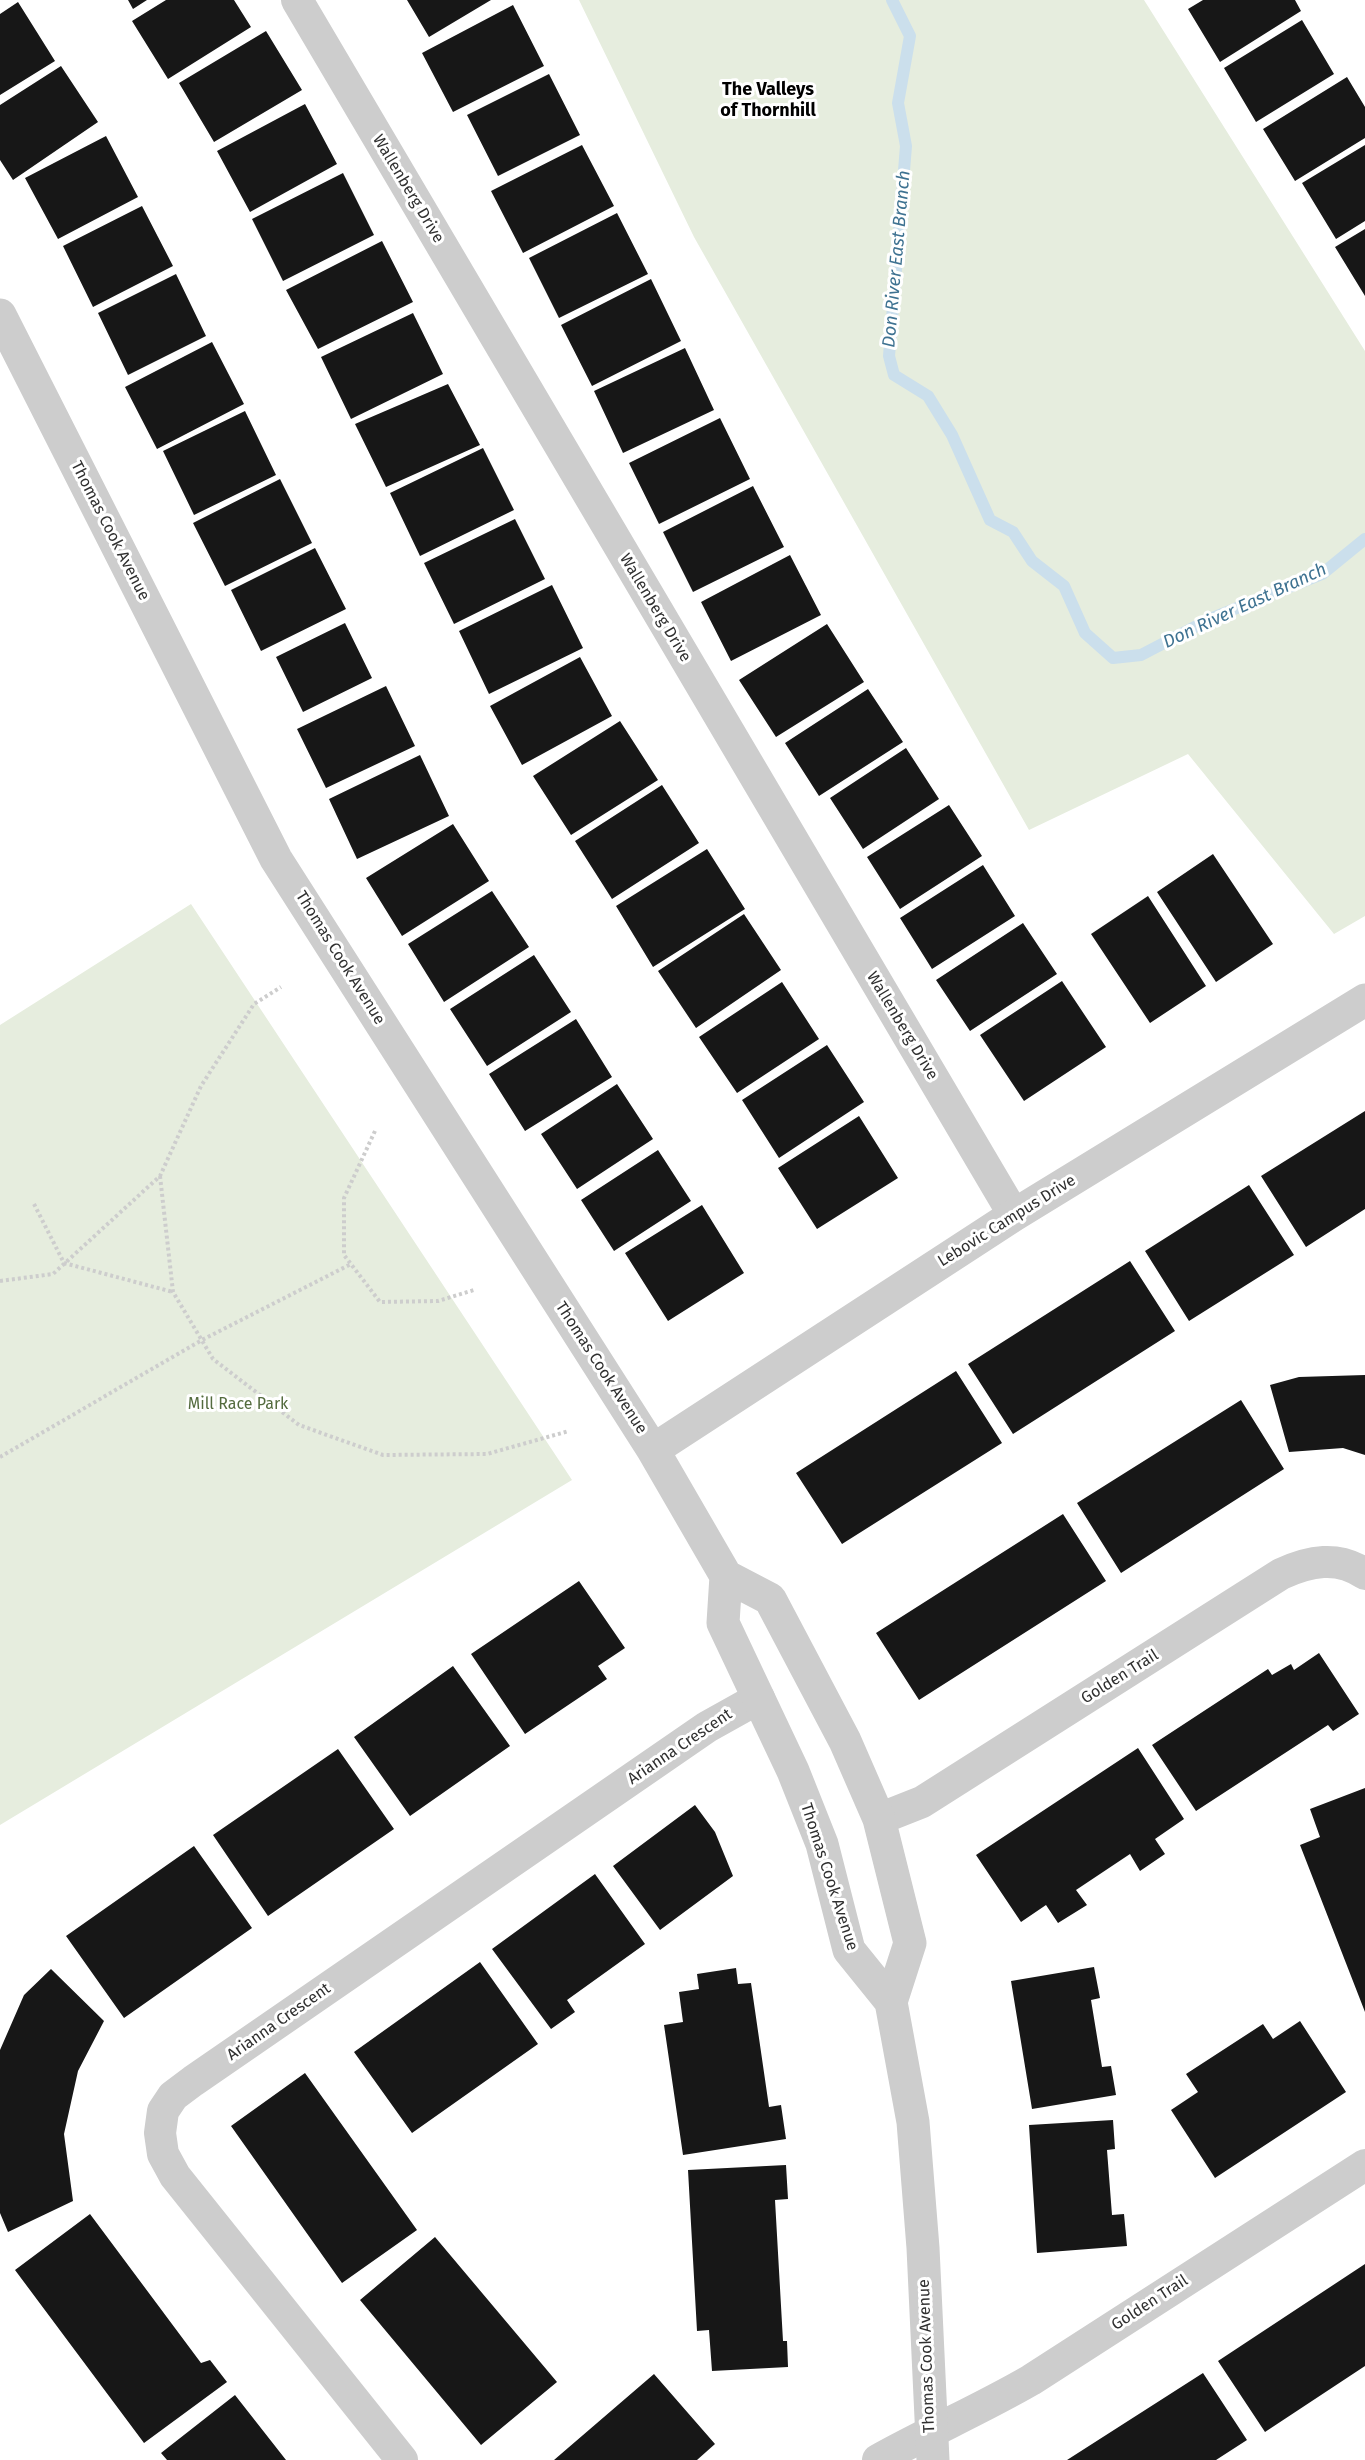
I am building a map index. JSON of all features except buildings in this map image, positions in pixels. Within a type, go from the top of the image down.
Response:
[{"type":"street","name":"Wallenberg Drive","points":[[297,0],[1014,1215]]},
{"type":"street","name":"Thomas Cook Avenue","points":[[0,315],[276,859],[653,1450],[726,1576],[770,1599],[845,1741],[879,1819],[910,1943],[891,2002]]},
{"type":"street","name":"Lebovic Campus Drive","points":[[653,1450],[1014,1215],[1365,1000]]},
{"type":"street","name":"Golden Trail","points":[[879,1819],[922,1802],[1281,1574],[1306,1563],[1335,1562],[1358,1569],[1365,1574]]},
{"type":"street","name":"Thomas Cook Avenue","points":[[726,1576],[723,1623],[793,1771],[822,1844],[849,1950],[891,2002],[914,2122],[923,2248],[931,2446]]},
{"type":"street","name":"Arianna Crescent","points":[[402,2460],[175,2176],[163,2154],[160,2133],[163,2111],[172,2096],[193,2081],[697,1734],[759,1698]]},
{"type":"street","name":"Golden Trail","points":[[931,2446],[997,2400],[1365,2165]]},
{"type":"street","points":[[878,2460],[931,2446]]},
{"type":"path","points":[[0,1281],[52,1274],[160,1176],[201,1086],[254,1005],[280,987]]},
{"type":"path","points":[[375,1131],[344,1198],[344,1255],[380,1302],[438,1301],[474,1290]]},
{"type":"path","points":[[160,1176],[173,1292],[213,1359],[299,1425],[383,1455],[487,1454],[569,1431]]},
{"type":"path","points":[[34,1204],[64,1263],[173,1292]]},
{"type":"path","points":[[0,1456],[202,1340],[351,1264]]},
{"type":"green space","points":[[579,0],[1144,0],[1365,351],[1365,916],[1334,934],[1188,754],[1029,830],[694,237]]},
{"type":"green space","name":"Mill Race Park","points":[[191,904],[572,1480],[0,1825],[0,1025]]},
{"type":"waterway","name":"Don River East Branch","points":[[892,0],[910,36],[898,103],[906,146],[889,356],[894,375],[928,396],[952,435],[990,520],[1013,532],[1032,561],[1064,586],[1085,633],[1113,658],[1141,655],[1212,618],[1322,574],[1365,539]]},
{"type":"district","name":"The Valleys of Thornhill","points":[[768,100]]}]
